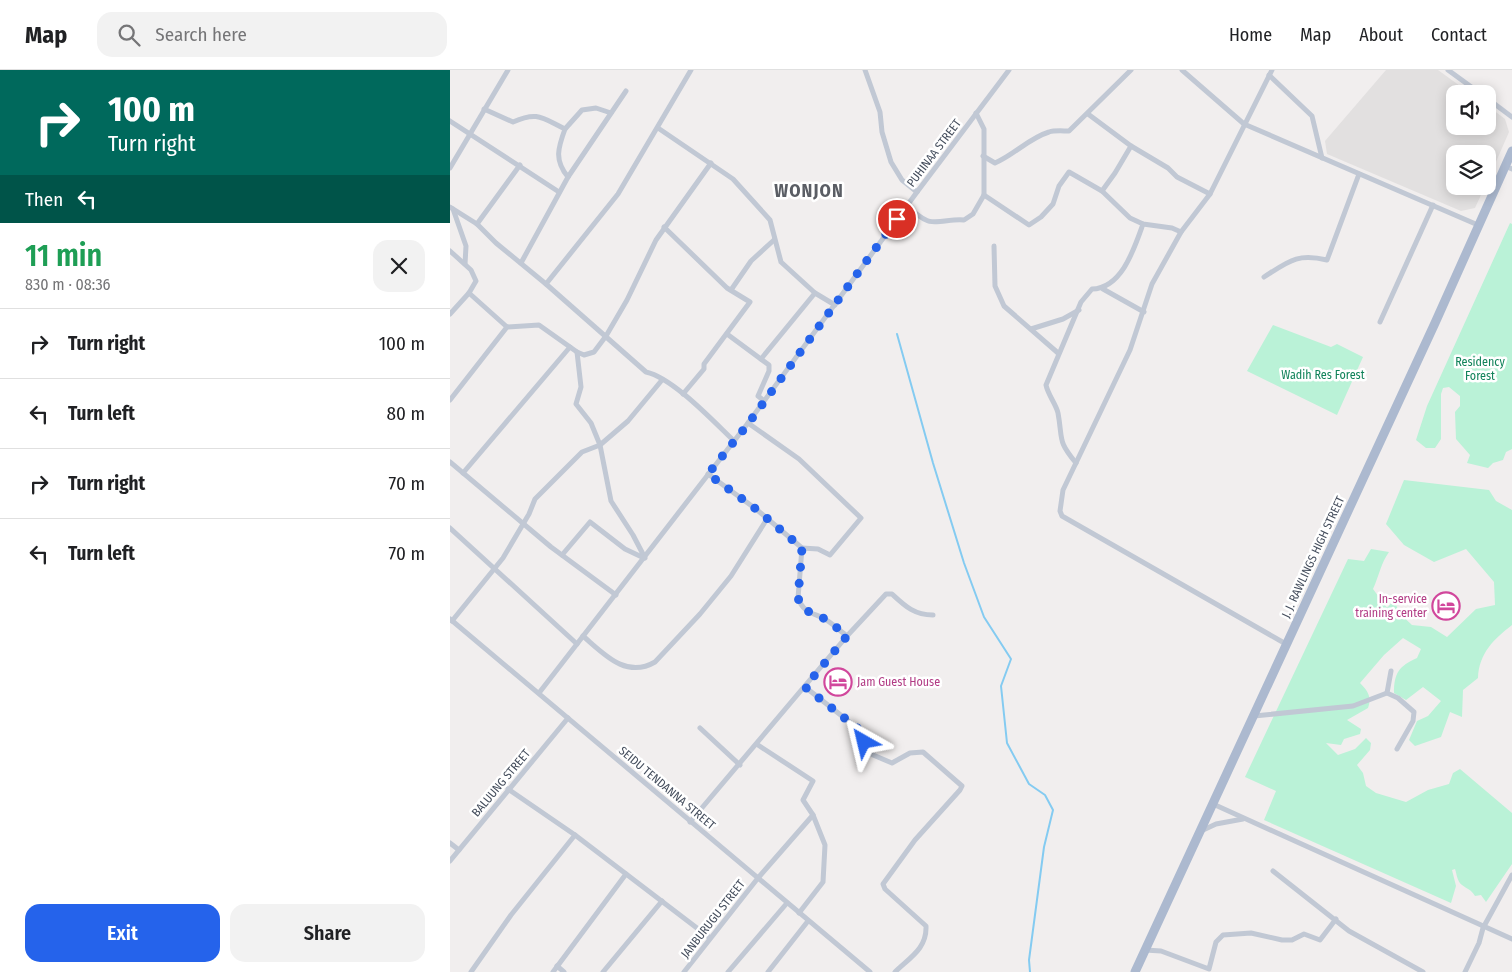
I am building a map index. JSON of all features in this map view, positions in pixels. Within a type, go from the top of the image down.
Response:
[{"type":"main road","name":"J. J. RAWLINGS HIGH STREET","points":[[1135,972],[1478,225],[1509,168],[1512,151]]},
{"type":"street","points":[[450,168],[508,70]]},
{"type":"street","points":[[546,284],[618,194],[691,70]]},
{"type":"street","points":[[866,70],[880,112],[882,132],[891,162],[902,180],[917,192]]},
{"type":"street","name":"PUHINAA STREET","points":[[540,693],[748,424],[763,400],[1009,70]]},
{"type":"street","points":[[983,156],[995,163],[1007,158],[1034,139],[1050,132],[1069,131],[1131,70]]},
{"type":"street","points":[[1182,70],[1244,124],[1478,225]]},
{"type":"street","points":[[1448,70],[1469,85]]},
{"type":"street","points":[[1286,644],[1062,516],[1060,511],[1063,490],[1110,396],[1144,312],[1152,284],[1181,232],[1210,194],[1271,73],[1312,116],[1322,158]]},
{"type":"street","points":[[521,263],[568,177],[626,91]]},
{"type":"street","points":[[1496,105],[1512,117]]},
{"type":"street","points":[[568,177],[562,169],[557,149],[565,129],[582,110],[596,108],[611,113]]},
{"type":"street","points":[[484,109],[513,122],[530,115],[541,117],[565,129]]},
{"type":"street","points":[[907,206],[926,221],[941,222],[952,218],[964,220],[973,214],[984,195],[984,129],[976,113]]},
{"type":"street","points":[[1088,114],[1131,146],[1168,168],[1190,185],[1210,194]]},
{"type":"street","points":[[450,121],[470,132],[559,192]]},
{"type":"street","points":[[658,128],[733,178],[770,220],[781,262],[815,293],[835,305]]},
{"type":"street","points":[[1102,191],[1115,174],[1131,146]]},
{"type":"street","points":[[469,293],[507,327],[539,325],[577,352],[584,355],[594,352],[606,336],[627,300],[646,257],[664,227],[711,163]]},
{"type":"street","points":[[477,224],[520,165]]},
{"type":"street","points":[[984,195],[1029,225],[1041,217],[1053,204],[1059,186],[1069,172],[1102,191],[1130,218],[1143,224],[1172,228],[1181,232]]},
{"type":"street","points":[[1264,277],[1295,258],[1313,256],[1326,260],[1359,174]]},
{"type":"street","points":[[1380,322],[1433,205]]},
{"type":"street","points":[[451,208],[477,224],[496,243],[546,284],[646,372],[683,394],[734,441]]},
{"type":"street","points":[[451,208],[466,246],[465,264]]},
{"type":"street","points":[[1104,289],[1115,281],[1122,271],[1143,224]]},
{"type":"street","points":[[664,227],[731,290],[750,302],[704,364],[704,369],[683,394]]},
{"type":"street","points":[[731,290],[751,261],[774,240]]},
{"type":"street","points":[[994,246],[996,291],[1004,306],[1058,353]]},
{"type":"street","points":[[450,251],[465,264],[476,281],[469,293],[450,314]]},
{"type":"street","points":[[1076,463],[1063,447],[1058,426],[1058,412],[1046,385],[1058,353],[1081,302],[1092,289],[1104,289],[1144,312]]},
{"type":"street","points":[[761,359],[815,293]]},
{"type":"street","points":[[1031,329],[1063,319],[1079,309]]},
{"type":"street","points":[[450,400],[507,327]]},
{"type":"street","points":[[727,334],[769,366],[769,371],[758,396],[763,400]]},
{"type":"street","points":[[463,473],[570,347]]},
{"type":"street","points":[[577,352],[581,387],[576,404],[591,423],[600,445],[611,501],[645,558]]},
{"type":"street","points":[[451,620],[496,568],[524,523],[535,499],[582,452],[600,445],[628,420],[662,380]]},
{"type":"street","points":[[708,474],[802,548],[818,549],[830,555],[861,518],[799,460],[748,424]]},
{"type":"street","points":[[450,462],[562,555],[616,594]]},
{"type":"street","points":[[583,636],[615,663],[633,668],[648,666],[655,662],[700,614],[731,576],[767,519]]},
{"type":"street","points":[[562,555],[590,522],[625,549],[645,558]]},
{"type":"street","points":[[450,528],[577,644]]},
{"type":"street","points":[[802,548],[798,598],[800,604],[807,612],[821,617],[847,636]]},
{"type":"street","points":[[690,822],[758,745],[847,636],[886,594],[892,594],[910,611],[921,615],[933,615]]},
{"type":"street","name":"SEIDU TENDANNA STREET","points":[[451,620],[870,972]]},
{"type":"street","points":[[1387,693],[1391,672]]},
{"type":"street","points":[[805,687],[861,731],[866,752],[892,763],[910,753],[923,752],[962,786],[915,840],[883,884],[885,889],[926,926],[924,941],[915,956],[895,972]]},
{"type":"street","points":[[1254,716],[1353,706],[1387,693],[1398,698],[1414,712],[1409,730],[1397,749]]},
{"type":"street","name":"BALUUNG STREET","points":[[450,861],[568,718]]},
{"type":"street","points":[[700,728],[740,765]]},
{"type":"street","points":[[758,745],[813,781],[803,800],[813,815],[825,845],[824,878],[821,885],[799,913]]},
{"type":"street","points":[[508,789],[575,836],[710,938]]},
{"type":"street","points":[[1213,804],[1512,940]]},
{"type":"street","name":"JANBURUGU STREET","points":[[684,972],[758,878],[813,815]]},
{"type":"street","points":[[1200,832],[1216,824],[1243,819]]},
{"type":"street","points":[[471,972],[511,914],[575,836]]},
{"type":"street","points":[[450,843],[459,850]]},
{"type":"street","points":[[1273,871],[1336,918],[1349,931],[1423,972]]},
{"type":"street","points":[[553,972],[626,874]]},
{"type":"street","points":[[1465,972],[1480,942],[1483,928],[1512,875]]},
{"type":"street","points":[[603,972],[662,901]]},
{"type":"street","points":[[728,972],[787,903]]},
{"type":"street","points":[[1145,950],[1161,951],[1211,971],[1216,942],[1224,935],[1251,933],[1282,940],[1292,940],[1304,934],[1320,940],[1336,918]]},
{"type":"street","points":[[768,972],[808,921]]},
{"type":"street","points":[[558,966],[564,972]]},
{"type":"shaded area","points":[[1386,70],[1438,70],[1459,85],[1446,85],[1446,135],[1496,135],[1496,112],[1505,119],[1509,132],[1496,162],[1496,145],[1446,145],[1446,195],[1481,195],[1475,208],[1461,211],[1327,154],[1325,141]]},
{"type":"green space","name":"Residency Forest","points":[[1510,223],[1512,224],[1512,449],[1506,452],[1503,460],[1493,463],[1488,468],[1467,463],[1470,455],[1456,439],[1455,412],[1460,406],[1460,396],[1449,387],[1443,388],[1441,394],[1441,439],[1435,448],[1426,448],[1416,440],[1427,406]]},
{"type":"green space","name":"Wadih Res Forest","points":[[1273,325],[1331,347],[1337,344],[1363,357],[1337,415],[1247,371]]},
{"type":"green space","points":[[1404,480],[1489,490],[1496,501],[1512,510],[1512,625],[1494,641],[1484,654],[1478,678],[1463,690],[1462,717],[1450,712],[1441,737],[1415,746],[1409,740],[1417,721],[1428,716],[1441,701],[1423,687],[1406,700],[1394,693],[1395,680],[1399,671],[1406,664],[1417,658],[1421,649],[1403,638],[1384,655],[1360,683],[1368,694],[1370,701],[1368,708],[1347,720],[1361,729],[1360,734],[1344,739],[1341,745],[1326,743],[1338,755],[1355,749],[1366,738],[1371,743],[1370,750],[1357,765],[1363,773],[1366,786],[1376,793],[1406,802],[1428,790],[1449,784],[1453,773],[1460,769],[1512,813],[1512,864],[1486,902],[1481,895],[1475,896],[1460,883],[1455,869],[1452,870],[1456,886],[1451,903],[1264,820],[1276,791],[1245,777],[1348,559],[1364,561],[1371,549],[1389,552],[1373,589],[1387,608],[1395,599],[1398,612],[1412,625],[1431,627],[1447,637],[1476,609],[1495,605],[1494,582],[1466,549],[1434,562],[1404,545],[1386,524]]},
{"type":"waterway","points":[[897,334],[933,463],[964,563],[984,617],[1011,659],[1001,686],[1007,743],[1029,784],[1045,795],[1053,810],[1044,847],[1029,960],[1030,972]]},
{"type":"place","name":"In-service training center","points":[[1446,606]]},
{"type":"place","name":"Jam Guest House","points":[[838,682]]},
{"type":"district","name":"WONJON","points":[[809,191]]},
{"type":"route","points":[[864,742],[861,731],[805,687],[847,636],[821,617],[807,612],[800,604],[798,598],[802,548],[756,509],[708,474],[748,424],[763,400],[859,273],[897,219]]}]
